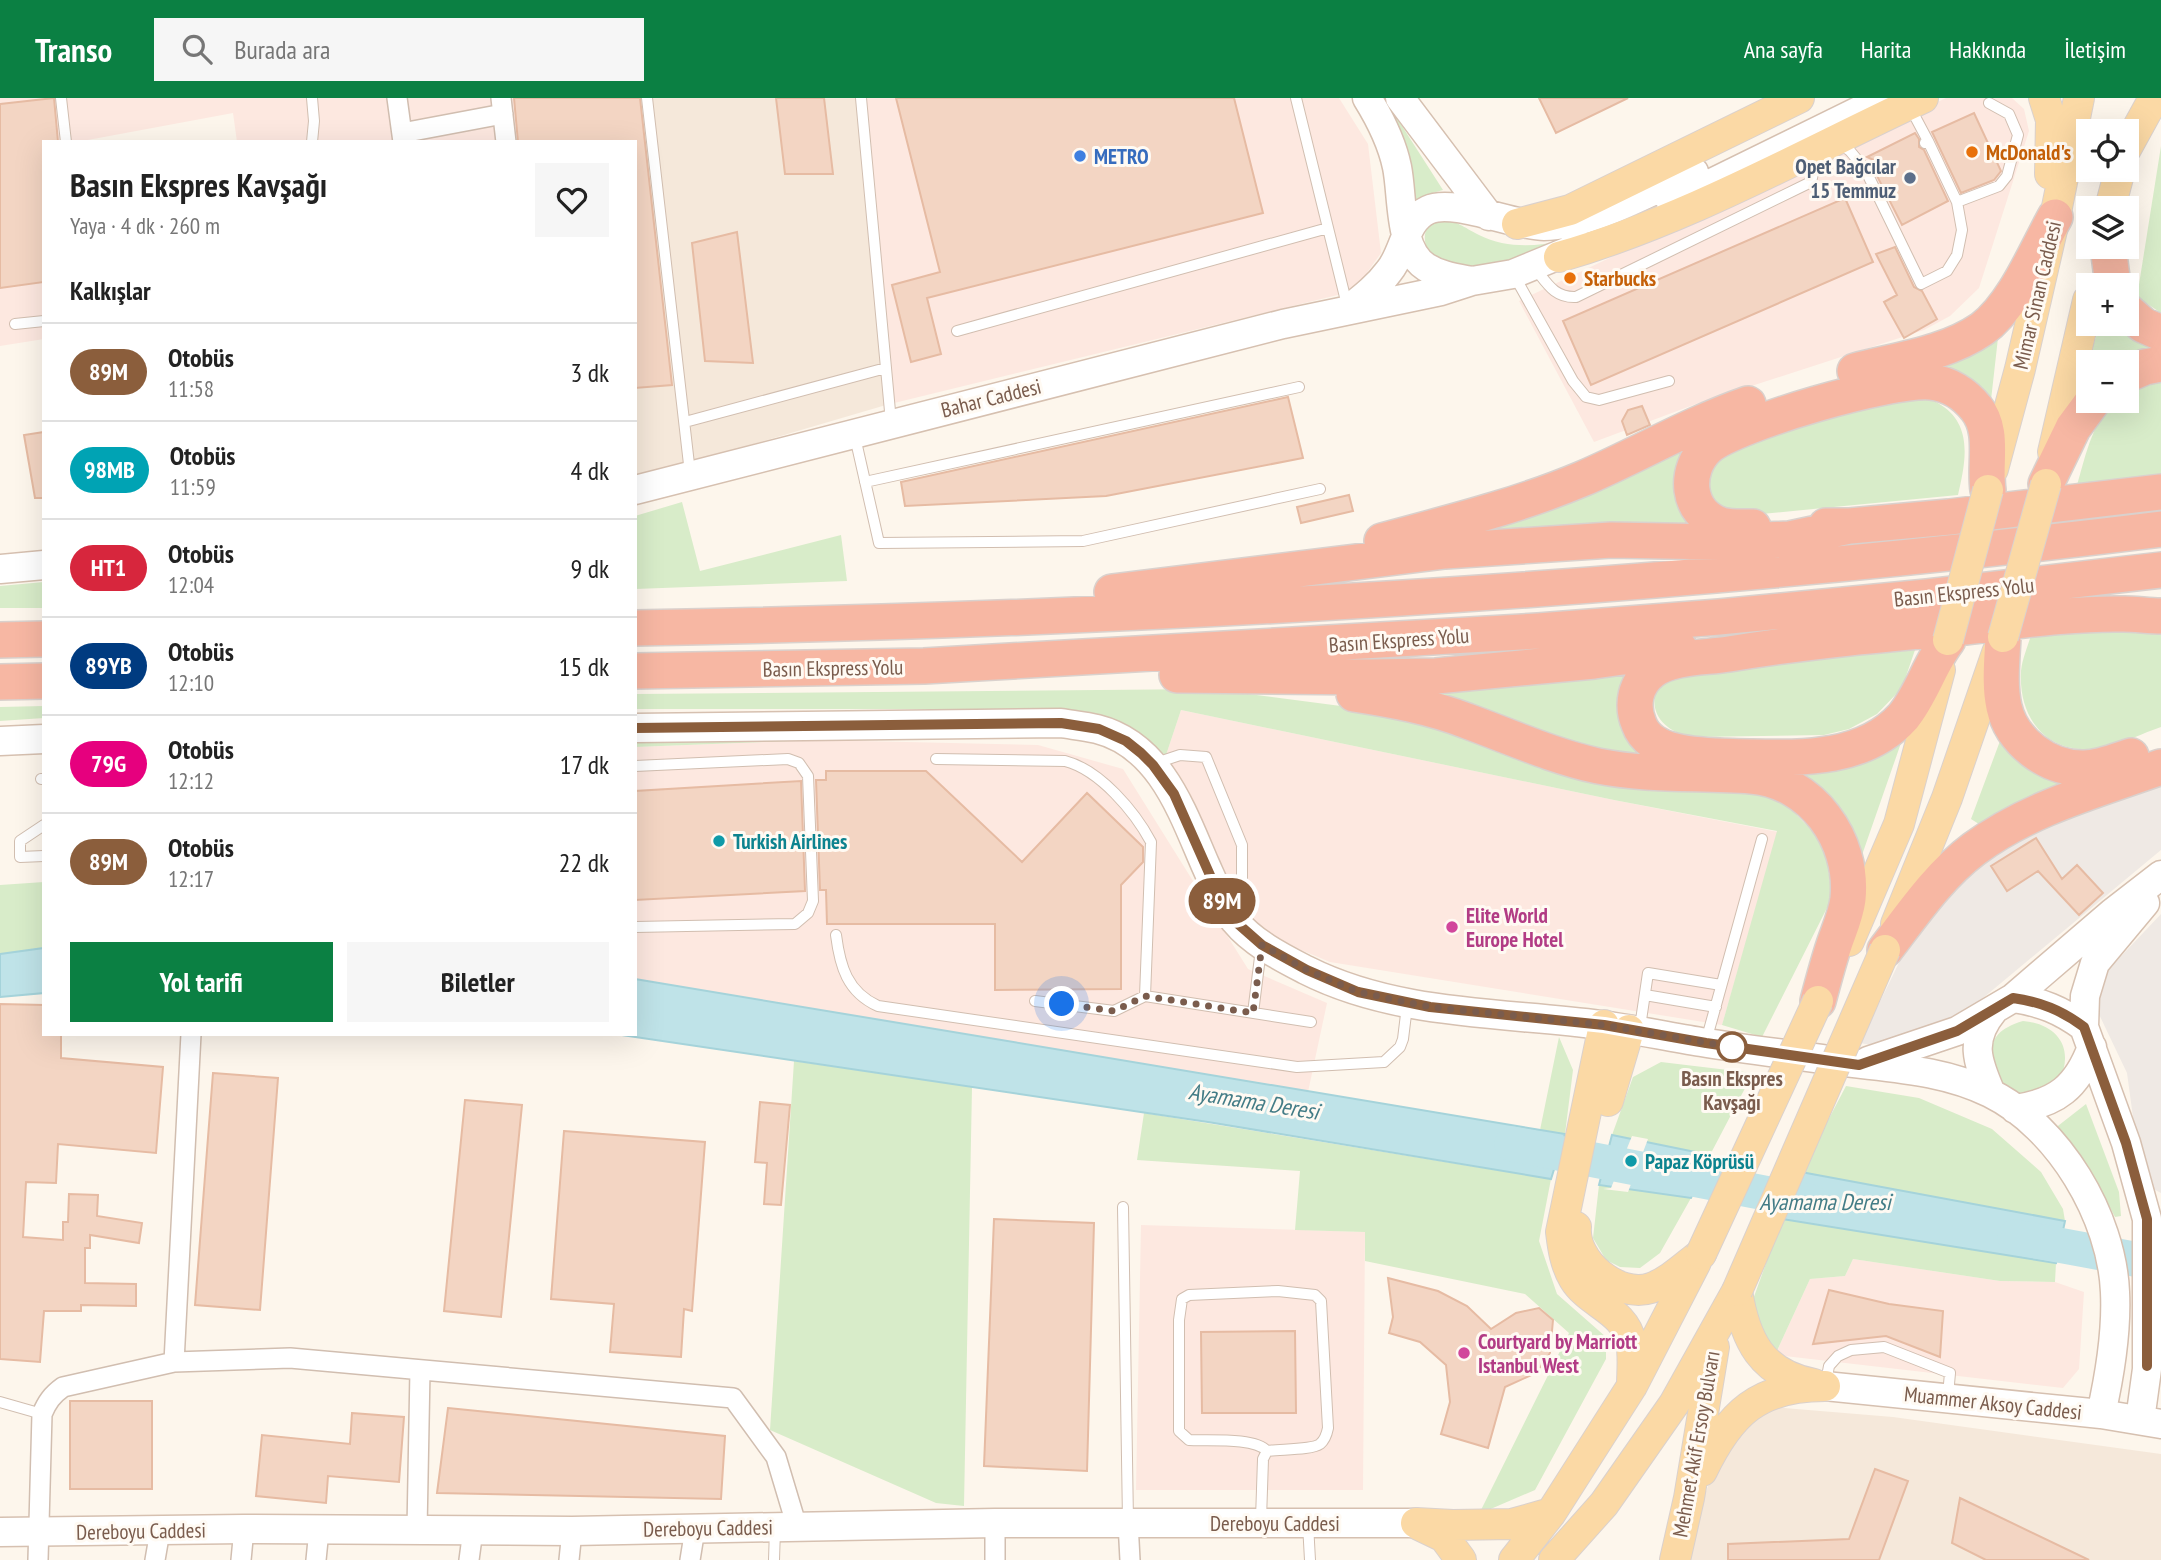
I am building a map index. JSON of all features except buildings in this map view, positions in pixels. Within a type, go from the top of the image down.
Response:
[{"type":"highway","points":[[1262,573],[1414,533],[1536,496],[1583,479],[1724,412],[1784,391],[1938,349],[1966,338],[1984,328],[1999,312],[2056,217]]},
{"type":"highway","points":[[2139,321],[2161,333]]},
{"type":"highway","points":[[2139,370],[2161,364]]},
{"type":"highway","points":[[1988,490],[1985,470],[1988,443],[1985,422],[1976,408],[1953,388],[1920,382],[1870,390],[1745,428],[1709,447],[1697,459],[1690,475],[1691,491],[1699,508],[1708,518],[1720,524],[1766,527],[1850,526],[2063,505],[2161,492]]},
{"type":"highway","points":[[2046,484],[2073,428],[2084,413]]},
{"type":"highway","points":[[862,624],[915,609],[960,602],[1141,590],[1445,551],[1611,540],[1719,542],[1789,539],[1850,526]]},
{"type":"highway","name":"Basın Ekspress Yolu","points":[[637,628],[862,624],[1109,615],[1457,594],[1850,563],[2161,529]]},
{"type":"highway","name":"Basın Ekspress Yolu","points":[[637,671],[924,666],[1271,648],[1615,625],[1913,598],[2161,570]]},
{"type":"highway","points":[[2124,614],[2161,606]]},
{"type":"highway","points":[[1948,640],[1936,656],[1903,717],[1877,737],[1841,752],[1778,757],[1695,754],[1662,747],[1648,738],[1639,727],[1634,710],[1636,695],[1642,682],[1651,671],[1669,663],[1777,645],[2032,620],[2124,614],[2161,615]]},
{"type":"highway","points":[[2003,637],[2001,688],[2004,710],[2022,741],[2042,758],[2065,766],[2084,768],[2104,765],[2161,746]]},
{"type":"highway","points":[[0,640],[42,639]]},
{"type":"highway","points":[[924,666],[973,679],[1002,680],[1157,675],[1436,676],[1720,645],[1777,645]]},
{"type":"highway","points":[[1237,675],[1399,701],[1466,720],[1546,752],[1600,766],[1677,774],[1752,776],[1779,782],[1796,790],[1821,812],[1832,828],[1848,871],[1847,901],[1818,1001]]},
{"type":"highway","points":[[0,682],[42,681]]},
{"type":"highway","points":[[1885,950],[1948,872],[1973,850],[2018,821],[2161,767]]},
{"type":"main road","points":[[1367,98],[1389,140],[1397,166],[1406,236],[1415,257],[1425,267],[1444,276],[1472,281],[1535,266],[1610,242],[1679,215],[1824,146],[1905,100]]},
{"type":"main road","points":[[1401,98],[1503,220]]},
{"type":"main road","points":[[1503,220],[1570,210],[1799,98]]},
{"type":"main road","points":[[1348,310],[1372,291],[1390,270],[1401,253],[1412,223],[1430,209],[1440,207],[1543,226],[1570,224],[1698,170],[1848,98]]},
{"type":"main road","points":[[2044,98],[2051,120],[2049,166],[2056,217]]},
{"type":"main road","points":[[2132,119],[2138,98]]},
{"type":"main road","points":[[2139,125],[2154,98]]},
{"type":"main road","points":[[1535,266],[1905,100]]},
{"type":"main road","name":"Mimar Sinan Caddesi","points":[[1514,1560],[1551,1513],[1632,1386],[1700,1254],[1818,1001],[1843,956],[1899,824],[2020,369],[2056,217],[2078,100]]},
{"type":"main road","name":"Bahar Caddesi","points":[[637,489],[1269,327],[1441,291],[1472,281]]},
{"type":"main road","points":[[2046,484],[2080,336]]},
{"type":"main road","name":"Mehmet Akif Ersoy Bulvarı","points":[[1554,1560],[1604,1504],[1674,1404],[1737,1291],[1885,950],[1947,798],[2003,637],[2046,484]]},
{"type":"main road","points":[[0,569],[42,565]]},
{"type":"main road","points":[[637,728],[1061,723],[1099,729],[1141,753],[1174,794],[1221,900],[1237,923],[1262,945],[1307,970],[1358,992],[1430,1007],[1624,1029],[1859,1065],[1918,1070],[1951,1077],[1991,1094],[2015,1109],[2045,1136],[2071,1168],[2099,1218],[2110,1256],[2115,1292],[2110,1373],[2101,1414]]},
{"type":"main road","points":[[0,741],[42,738]]},
{"type":"main road","points":[[1991,1094],[1982,1073],[1977,1042],[1981,1025],[2112,913],[2161,875]]},
{"type":"main road","points":[[2151,1422],[2147,1369],[2147,1210],[2088,1037],[2085,996],[2095,963],[2161,886]]},
{"type":"main road","points":[[1859,1065],[1957,1031],[2003,1004],[2046,1004],[2069,1016],[2088,1037]]},
{"type":"main road","points":[[1624,1029],[1606,1069],[1570,1223],[1561,1232],[1563,1254],[1574,1279],[1590,1297],[1614,1312],[1631,1341],[1632,1386]]},
{"type":"main road","points":[[2015,1109],[2037,1106],[2060,1095],[2076,1080],[2088,1037]]},
{"type":"main road","points":[[1570,1223],[1581,1252],[1596,1271],[1617,1286],[1649,1289],[1673,1276],[1700,1254]]},
{"type":"main road","points":[[1737,1291],[1748,1337],[1766,1360],[1778,1371],[1825,1386]]},
{"type":"main road","name":"Mehmet Akif Ersoy Bulvarı","points":[[1675,1560],[1689,1498],[1717,1328]]},
{"type":"main road","points":[[1689,1498],[1718,1439],[1735,1418],[1751,1405],[1786,1389],[1825,1386]]},
{"type":"main road","name":"Muammer Aksoy Caddesi","points":[[1825,1386],[2101,1414],[2151,1422]]},
{"type":"main road","points":[[1416,1523],[1512,1524],[1551,1513]]},
{"type":"main road","name":"Dereboyu Caddesi","points":[[0,1532],[38,1546],[160,1531],[244,1529],[572,1531],[995,1523],[1416,1523]]},
{"type":"main road","points":[[1416,1523],[1444,1537],[1461,1560]]},
{"type":"street","points":[[397,98],[402,137],[502,106],[506,140]]},
{"type":"street","points":[[174,1362],[191,1036]]},
{"type":"street","points":[[38,1546],[42,1414],[53,1394],[63,1387],[174,1362],[290,1358],[733,1398],[776,1458],[786,1527]]},
{"type":"street","points":[[417,1530],[420,1370]]},
{"type":"street","points":[[1128,1522],[1130,1560]]},
{"type":"street","points":[[995,1523],[995,1560]]},
{"type":"street","points":[[240,1560],[244,1529]]},
{"type":"street","points":[[690,1560],[695,1529]]},
{"type":"street","points":[[316,1560],[319,1530]]},
{"type":"street","points":[[469,1560],[473,1530]]},
{"type":"street","points":[[155,1560],[160,1531]]},
{"type":"street","points":[[569,1560],[572,1531]]},
{"type":"lane","points":[[61,98],[66,140]]},
{"type":"lane","points":[[312,98],[312,140]]},
{"type":"lane","points":[[647,98],[691,475]]},
{"type":"lane","points":[[861,98],[892,424]]},
{"type":"lane","points":[[1296,98],[1348,310]]},
{"type":"lane","points":[[1535,266],[1555,292],[1564,298],[1576,297],[1811,182],[1824,146],[1850,150],[1868,167],[1921,284],[1947,271],[1956,255],[1962,230],[1957,202],[1905,100]]},
{"type":"lane","points":[[1957,202],[1999,186],[2007,176],[2018,135],[2009,114],[1989,103]]},
{"type":"lane","points":[[957,331],[1328,228]]},
{"type":"lane","points":[[1535,266],[1573,381],[1586,397],[1599,400],[1669,381]]},
{"type":"lane","points":[[15,324],[42,321]]},
{"type":"lane","points":[[685,422],[886,368]]},
{"type":"lane","points":[[865,482],[1298,387]]},
{"type":"lane","points":[[854,433],[879,542],[1083,541],[1320,489]]},
{"type":"lane","points":[[1153,765],[1181,755],[1206,757],[1242,845],[1242,880]]},
{"type":"lane","points":[[637,766],[788,759],[799,763],[808,776],[814,894],[808,913],[795,924],[637,928]]},
{"type":"lane","points":[[936,759],[1066,761],[1092,772],[1139,820],[1151,842],[1145,996]]},
{"type":"lane","points":[[42,826],[20,841],[20,857],[42,856]]},
{"type":"lane","points":[[1706,1043],[1762,839]]},
{"type":"lane","points":[[836,935],[847,980],[861,997],[878,1006],[1297,1067],[1377,1063],[1390,1058],[1403,1039],[1408,1002]]},
{"type":"lane","points":[[1253,1013],[1262,945]]},
{"type":"lane","points":[[1624,1029],[1645,995],[1648,973],[1721,985]]},
{"type":"lane","points":[[1645,995],[1716,1007]]},
{"type":"lane","points":[[1035,1000],[1114,1011],[1145,996],[1311,1022]]},
{"type":"lane","points":[[1123,1207],[1128,1522]]},
{"type":"lane","points":[[1278,1291],[1315,1294],[1320,1297],[1328,1428],[1326,1435],[1320,1445],[1268,1451],[1263,1446],[1252,1443],[1189,1440],[1179,1431],[1179,1320],[1184,1296],[1278,1291]]},
{"type":"lane","points":[[1825,1386],[1829,1366],[1838,1356],[1851,1350],[1884,1347],[1950,1373],[1948,1398]]},
{"type":"lane","points":[[0,1402],[42,1414]]},
{"type":"lane","points":[[1261,1523],[1263,1459],[1268,1451]]},
{"type":"lane","points":[[1308,1523],[1310,1560]]},
{"type":"lane","points":[[774,1560],[786,1527]]},
{"type":"shaded area","points":[[0,98],[561,98],[566,140],[237,140],[233,113],[88,140],[42,140],[42,339],[0,346]]},
{"type":"shaded area","points":[[561,98],[856,98],[886,405],[637,478],[637,140],[632,140]]},
{"type":"shaded area","points":[[856,98],[1339,98],[1368,144],[1381,253],[1354,291],[886,405]]},
{"type":"shaded area","points":[[1946,98],[2012,98],[2024,109],[2029,131],[1979,288],[1950,316],[1924,330],[1696,404],[1594,442],[1519,301]]},
{"type":"shaded area","points":[[1181,710],[1778,832],[1722,1025],[1330,962],[1241,925],[1166,755]]},
{"type":"shaded area","points":[[817,740],[1038,745],[1123,769],[1248,969],[1327,1003],[1308,1092],[637,979],[637,747]]},
{"type":"shaded area","points":[[2161,784],[2161,850],[1959,1018],[1877,1046],[1860,1043],[1910,940],[1958,874],[2024,833]]},
{"type":"shaded area","points":[[2161,914],[2161,1193],[2142,1183],[2127,1073],[2096,1008],[2108,970]]},
{"type":"shaded area","points":[[1141,1225],[1365,1232],[1363,1490],[1136,1490]]},
{"type":"shaded area","points":[[1853,1259],[2000,1281],[2055,1282],[2084,1292],[2079,1369],[2063,1388],[1775,1355],[1810,1279],[1845,1276]]},
{"type":"shaded area","points":[[1772,1407],[1893,1417],[2161,1454],[2161,1560],[1688,1560],[1701,1505],[1728,1432]]},
{"type":"green space","points":[[1378,98],[1384,98],[1443,190],[1429,194],[1413,204],[1409,159]]},
{"type":"green space","points":[[2161,146],[2161,313],[2139,298]]},
{"type":"green space","points":[[1438,218],[1456,223],[1489,239],[1509,244],[1530,245],[1562,241],[1519,262],[1465,269],[1429,254],[1425,233],[1429,225]]},
{"type":"green space","points":[[1999,329],[1990,409],[1927,362]]},
{"type":"green space","points":[[2096,336],[2135,336],[2157,347],[2139,352],[2092,350]]},
{"type":"green space","points":[[2161,376],[2161,475],[2076,489],[2087,450],[2099,422],[2105,413],[2139,413],[2139,387]]},
{"type":"green space","points":[[1916,395],[1941,405],[1959,424],[1963,435],[1964,458],[1958,495],[1751,515],[1721,508],[1711,495],[1711,465],[1746,439]]},
{"type":"green space","points":[[1695,437],[1693,524],[1668,523],[1454,540]]},
{"type":"green space","points":[[682,502],[700,571],[841,535],[847,581],[637,589],[637,515]]},
{"type":"green space","points":[[42,582],[42,608],[0,608],[0,586]]},
{"type":"green space","points":[[2161,627],[2161,727],[2112,745],[2086,749],[2069,748],[2054,742],[2032,721],[2025,706],[2021,671],[2031,635]]},
{"type":"green space","points":[[1915,650],[1902,688],[1877,714],[1849,729],[1824,735],[1692,737],[1670,729],[1657,714],[1655,695],[1667,674]]},
{"type":"green space","points":[[1633,669],[1654,760],[1613,756],[1416,691]]},
{"type":"green space","points":[[1210,689],[1402,714],[1747,788],[1787,805],[1825,844],[1832,898],[1762,1037],[1722,1025],[1777,831],[1181,710],[1166,755],[1104,722],[1041,709],[637,709],[637,694]]},
{"type":"green space","points":[[42,706],[42,718],[0,721],[0,707]]},
{"type":"green space","points":[[637,739],[817,740],[637,747]]},
{"type":"green space","points":[[2000,741],[2024,764],[2070,783],[1982,826],[1971,819]]},
{"type":"green space","points":[[1901,743],[1862,855],[1845,818],[1797,772],[1874,758]]},
{"type":"green space","points":[[42,882],[42,948],[0,954],[0,885]]},
{"type":"green space","points":[[2023,1021],[2046,1027],[2054,1033],[2064,1049],[2065,1059],[2059,1081],[2019,1097],[2000,1086],[1993,1064],[1992,1046],[2001,1032]]},
{"type":"green space","points":[[1559,1037],[1573,1070],[1565,1134],[1540,1130]]},
{"type":"green space","points":[[794,1061],[972,1087],[964,1506],[936,1503],[770,1430]]},
{"type":"green space","points":[[1661,1062],[1753,1073],[1710,1155],[1612,1135],[1633,1077]]},
{"type":"green space","points":[[1846,1086],[1919,1098],[1992,1129],[2041,1172],[2063,1209],[2065,1221],[1801,1172]]},
{"type":"green space","points":[[2086,1104],[2119,1192],[2121,1216],[2115,1217],[2100,1189],[2054,1129]]},
{"type":"green space","points":[[1144,1113],[1551,1179],[1539,1241],[1557,1294],[1606,1337],[1606,1359],[1535,1490],[1479,1514],[1569,1333],[1525,1294],[1365,1261],[1365,1232],[1295,1230],[1300,1171],[1137,1160]]},
{"type":"green space","points":[[1599,1185],[1691,1198],[1660,1253],[1640,1268],[1620,1267],[1606,1260],[1593,1238]]},
{"type":"green space","points":[[1782,1219],[2056,1263],[2055,1282],[2000,1281],[1853,1259],[1845,1276],[1810,1279],[1775,1355],[1751,1305]]},
{"type":"water","points":[[42,948],[42,993],[0,997],[0,954]]},
{"type":"water","name":"Ayamama Deresi","points":[[637,979],[1565,1134],[1551,1179],[1208,1122],[628,1036],[637,1036]]},
{"type":"water","name":"Ayamama Deresi","points":[[1612,1135],[1710,1155],[1691,1198],[1599,1185]]},
{"type":"water","name":"Ayamama Deresi","points":[[1801,1172],[2065,1221],[2056,1263],[1782,1219]]},
{"type":"pier","points":[[1632,1136],[1648,1139],[1628,1192],[1603,1189],[1611,1188]]},
{"type":"waterway","name":"Ayamama Deresi","points":[[1512,1144],[1811,1202]]},
{"type":"waterway","name":"Ayamama Deresi","points":[[2015,1237],[2161,1264]]},
{"type":"bus line","name":"89M","points":[[637,728],[1061,723],[1099,729],[1126,741],[1153,765],[1174,794],[1221,900],[1237,923],[1256,942],[1307,970],[1358,992],[1430,1007],[1604,1025],[1859,1065],[1957,1031],[2013,998],[2046,1004],[2084,1027],[2126,1143],[2147,1219],[2147,1366]]},
{"type":"place","name":"McDonald's","points":[[1972,152]]},
{"type":"place","name":"METRO","points":[[1080,156]]},
{"type":"place","name":"Opet Bağcılar 15 Temmuz","points":[[1910,178]]},
{"type":"place","name":"Starbucks","points":[[1570,278]]},
{"type":"place","name":"Turkish Airlines","points":[[719,841]]},
{"type":"place","name":"Elite World Europe Hotel","points":[[1452,927]]},
{"type":"place","name":"Basın Ekspres Kavşağı","points":[[1732,1047]]},
{"type":"place","name":"Papaz Köprüsü","points":[[1631,1161]]},
{"type":"place","name":"Courtyard by Marriott Istanbul West","points":[[1464,1353]]},
{"type":"route","points":[[1062,1004],[1114,1011],[1145,996],[1253,1013],[1262,945],[1307,970],[1358,992],[1430,1007],[1604,1025],[1732,1047]]}]
